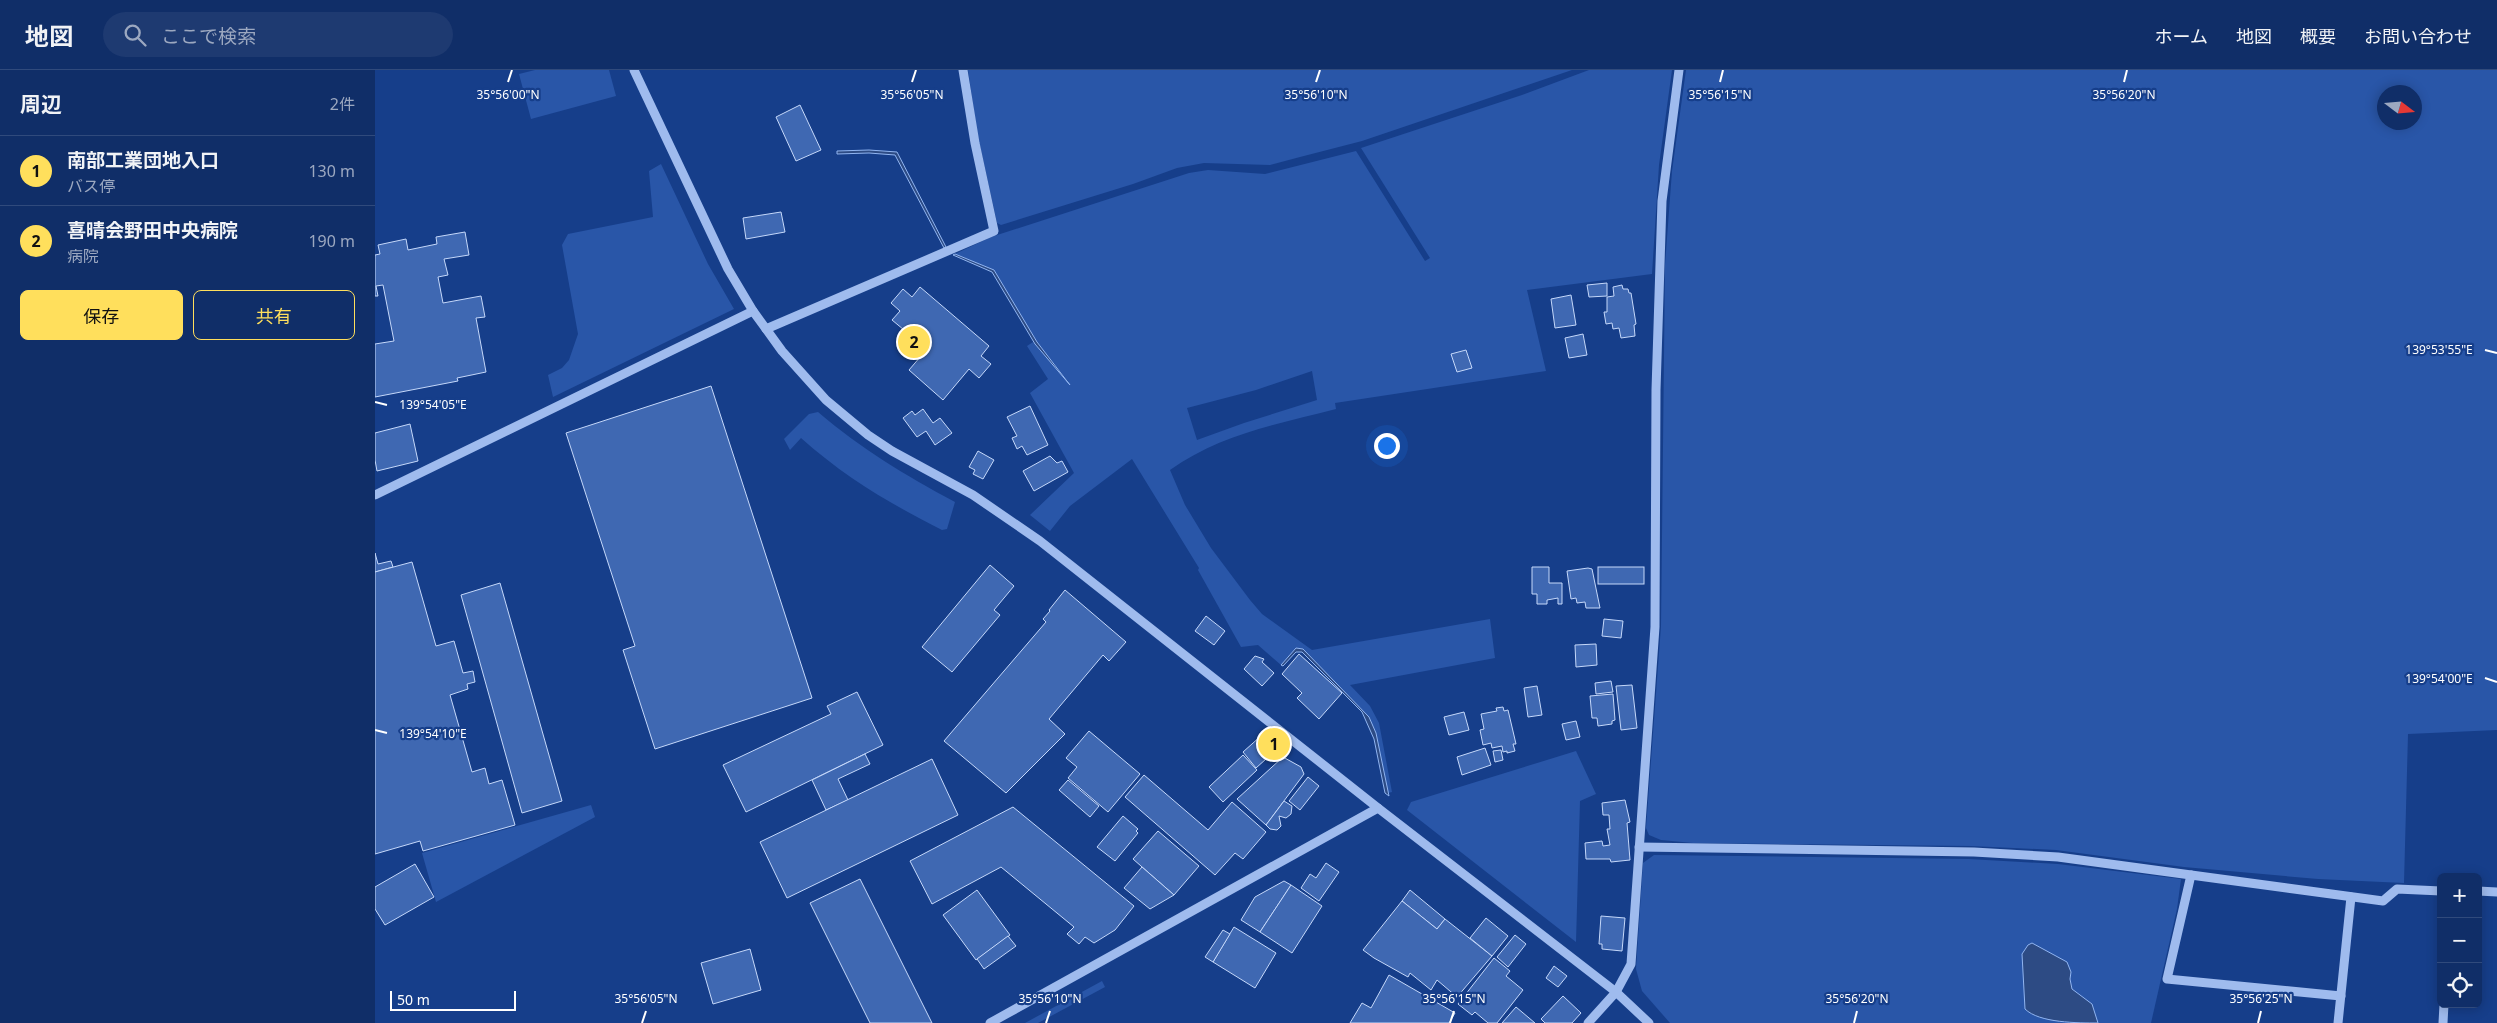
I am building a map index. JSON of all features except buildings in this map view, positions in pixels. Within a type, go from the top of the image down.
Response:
[{"type":"street","points":[[634,70],[713,239],[753,311],[788,358],[826,400],[867,435],[892,451],[973,494],[1000,511],[1377,808],[1616,992],[1649,1023]]},
{"type":"street","points":[[766,330],[994,231],[975,143],[963,70]]},
{"type":"street","points":[[1588,1023],[1616,992],[1631,964],[1655,626],[1656,390],[1662,201],[1679,70]]},
{"type":"street","points":[[375,495],[753,311]]},
{"type":"street","points":[[990,1023],[1377,808]]},
{"type":"street","points":[[1639,847],[1974,852],[2058,857],[2383,900],[2397,889],[2437,891]]},
{"type":"street","points":[[2191,875],[2167,979],[2341,996]]},
{"type":"street","points":[[2482,891],[2497,892]]},
{"type":"street","points":[[2338,1023],[2351,897]]},
{"type":"street","points":[[2443,1023],[2444,1008]]},
{"type":"shaded area","points":[[535,70],[609,70],[616,96],[531,119],[519,74]]},
{"type":"shaded area","points":[[968,70],[1572,70],[1362,141],[1270,165],[1204,163],[1177,168],[1133,184],[1001,225],[997,223],[977,132]]},
{"type":"shaded area","points":[[1589,70],[1672,70],[1659,165],[1652,274],[1527,290],[1546,371],[1335,403],[1336,409],[1271,425],[1209,447],[1170,470],[1185,505],[1211,548],[1250,600],[1262,614],[1312,650],[1490,619],[1495,658],[1350,685],[1370,706],[1379,723],[1392,792],[1388,793],[1376,733],[1369,717],[1303,649],[1296,648],[1281,665],[1258,645],[1241,647],[1198,570],[1199,568],[1132,459],[1070,506],[1050,531],[1030,515],[1074,473],[1030,393],[1048,379],[1027,346],[1033,342],[1070,384],[1037,342],[994,270],[955,254],[991,237],[1189,173],[1208,170],[1265,174],[1356,151],[1425,261],[1430,258],[1361,148],[1522,95]],"holes":[[[1312,371],[1317,400],[1197,440],[1187,408],[1256,390]]]},
{"type":"shaded area","points":[[1686,70],[2497,70],[2497,730],[2408,734],[2404,883],[2318,879],[2184,867],[2056,850],[1971,846],[1693,843],[1661,840],[1649,835],[1646,828],[1661,626],[1665,265],[1672,171]]},
{"type":"shaded area","points":[[869,150],[897,152],[946,247],[944,248],[895,155],[869,153],[837,154],[837,151]]},
{"type":"shaded area","points":[[661,164],[708,264],[734,309],[553,397],[548,375],[562,368],[569,360],[578,334],[562,245],[568,234],[653,217],[649,171]]},
{"type":"shaded area","points":[[955,254],[994,270],[1037,342],[1070,385],[1035,344],[992,272],[953,255]]},
{"type":"shaded area","points":[[818,412],[884,461],[955,502],[947,529],[942,530],[904,510],[851,478],[801,438],[790,450],[784,439],[809,414]]},
{"type":"shaded area","points":[[1296,648],[1303,649],[1369,717],[1376,733],[1389,796],[1385,793],[1374,739],[1362,712],[1302,652],[1296,652],[1283,666],[1281,665]]},
{"type":"shaded area","points":[[1576,751],[1596,794],[1580,801],[1576,942],[1407,810],[1411,802]]},
{"type":"shaded area","points":[[591,805],[595,817],[436,902],[422,853]]},
{"type":"shaded area","points":[[1654,855],[1969,859],[2058,864],[2181,879],[2177,909],[2151,1023],[1670,1023],[1642,991],[1636,969],[1643,863]]},
{"type":"shaded area","points":[[2032,943],[2067,962],[2071,972],[2072,989],[2092,1004],[2098,1023],[2049,1020],[2031,1014],[2025,1009],[2022,954],[2028,945]]},
{"type":"shaded area","points":[[1102,981],[1105,987],[1038,1023],[1025,1023]]},
{"type":"place","name":"喜晴会野田中央病院","points":[[914,342]]},
{"type":"place","name":"南部工業団地入口","points":[[1274,744]]}]
